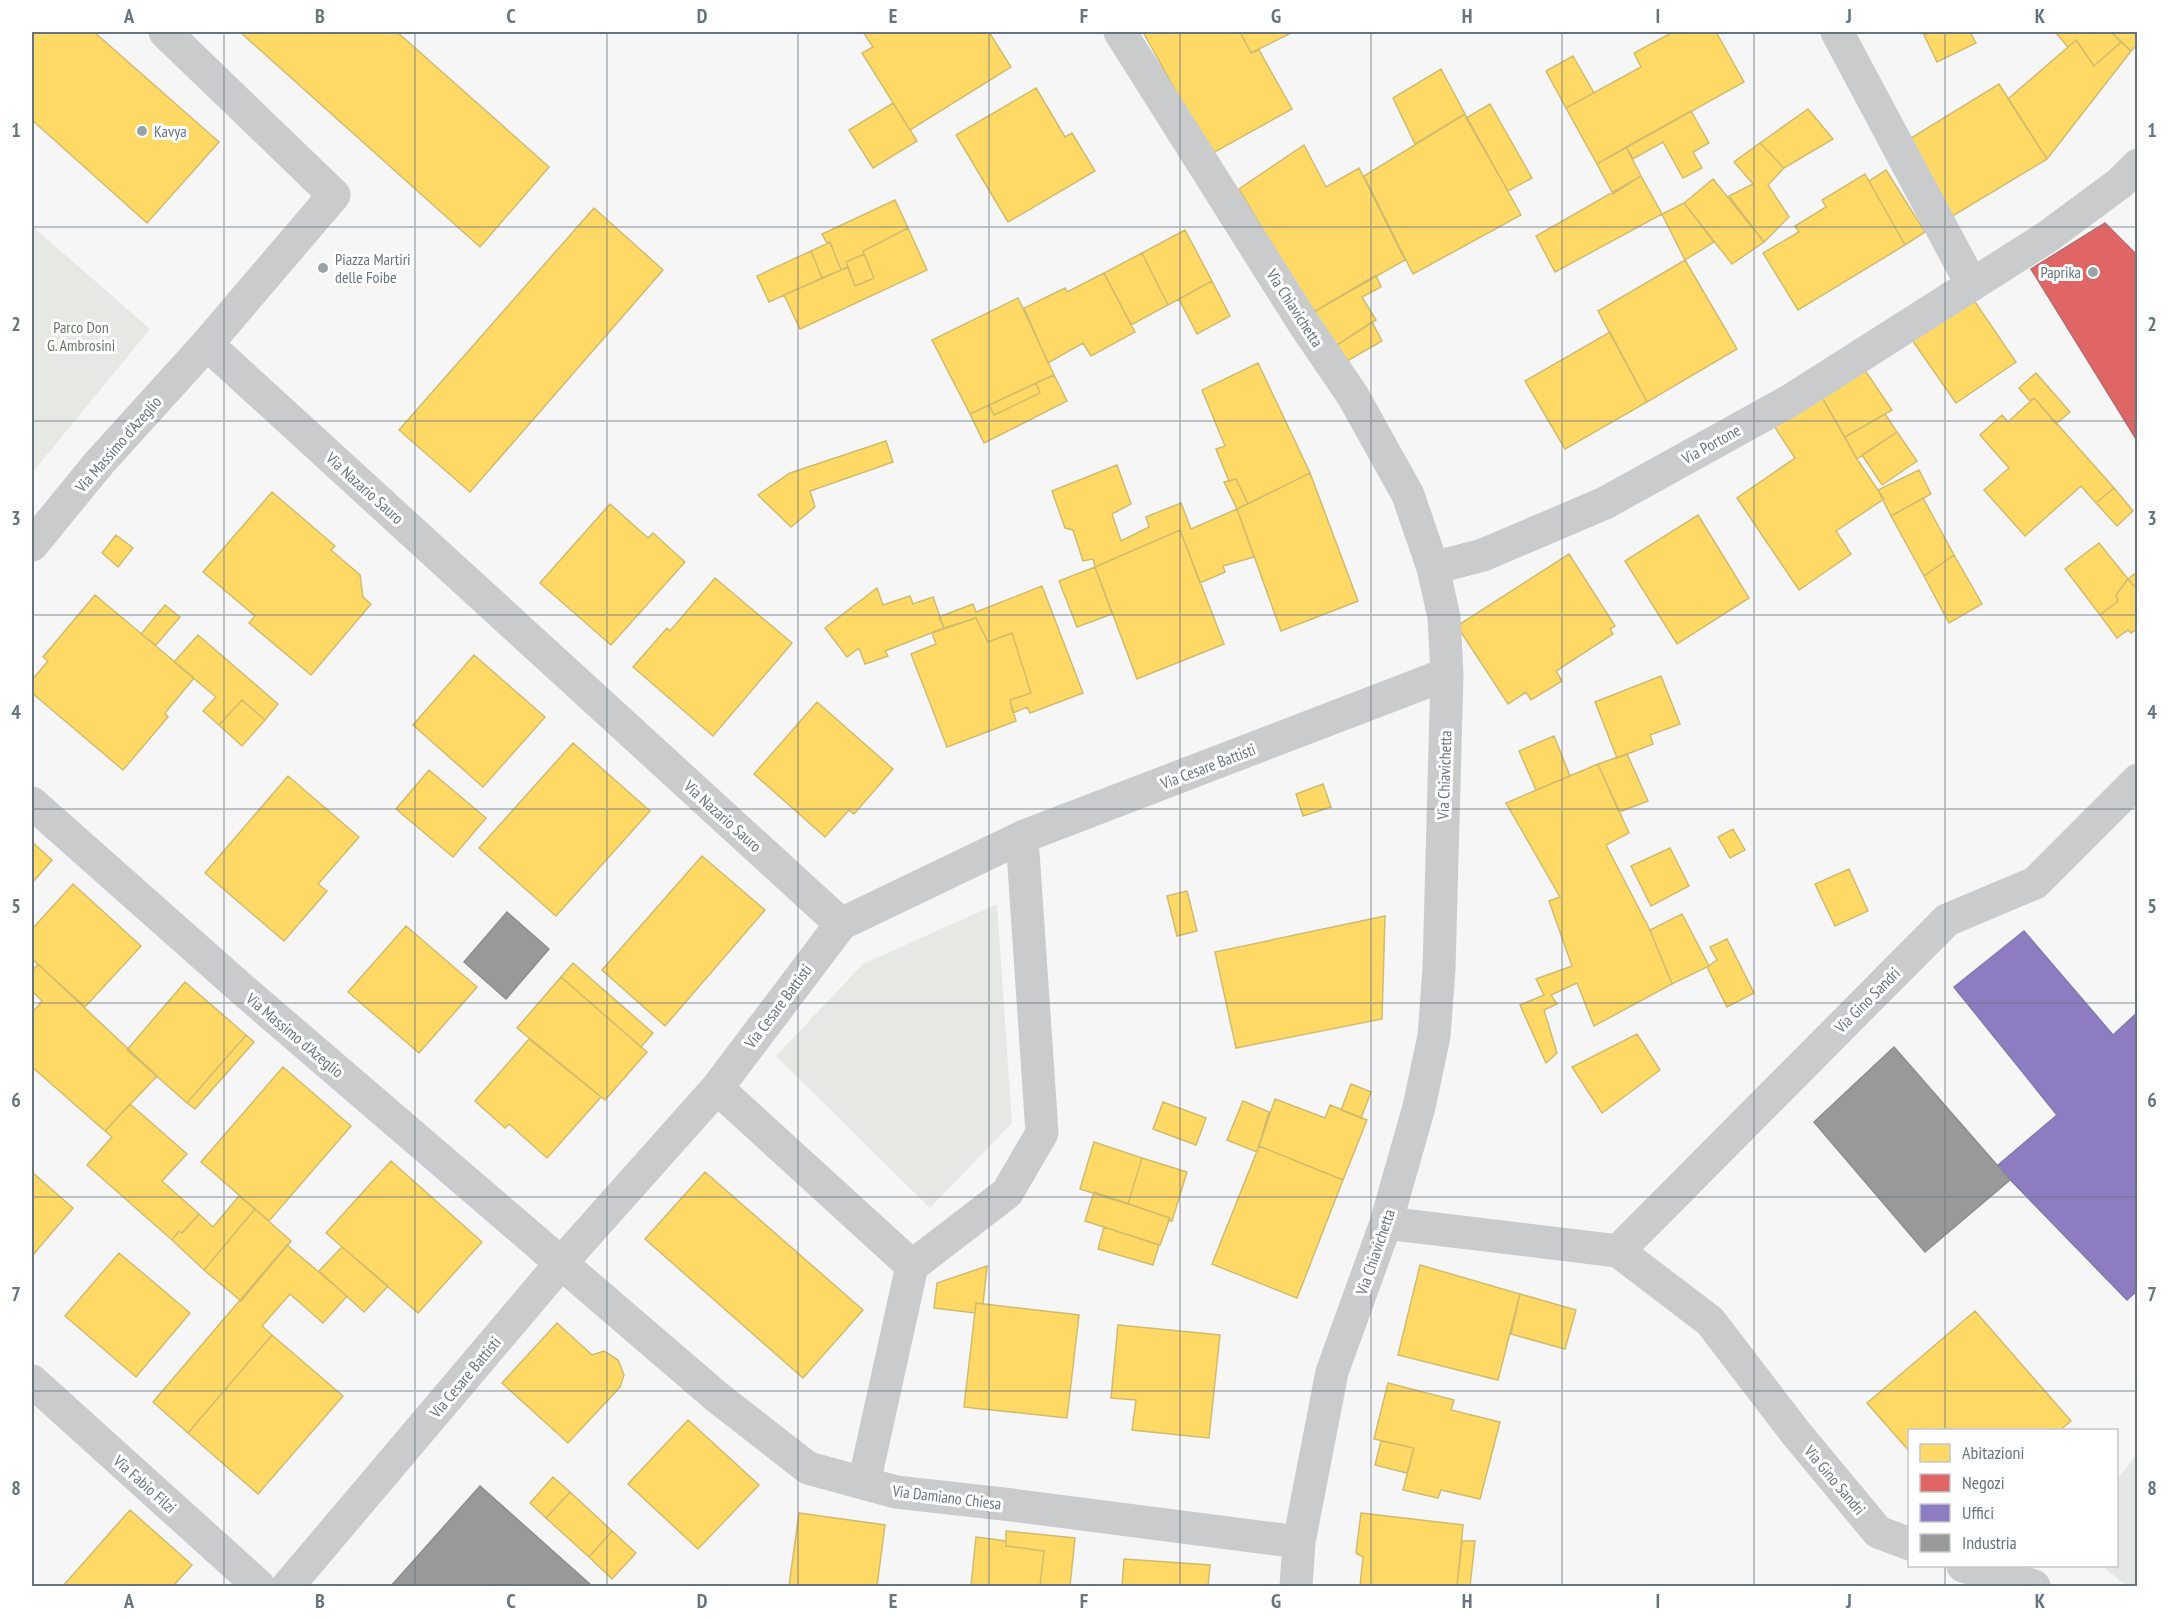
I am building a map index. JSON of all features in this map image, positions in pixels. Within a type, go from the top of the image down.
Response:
[{"type":"street","points":[[165,32],[334,195],[207,344]]},
{"type":"street","name":"Via Chiavichetta","points":[[1120,32],[1304,324],[1353,396],[1408,495],[1433,568],[1444,617],[1447,674],[1439,969],[1434,1036],[1419,1107],[1386,1224],[1332,1372],[1299,1542],[1296,1587]]},
{"type":"street","points":[[1837,32],[1972,285]]},
{"type":"street","name":"Via Portone","points":[[1433,568],[1483,555],[1605,503],[1791,400],[2047,237],[2121,183],[2138,165]]},
{"type":"street","name":"Via Massimo d'Azeglio","points":[[32,545],[99,463],[207,344]]},
{"type":"street","name":"Via Nazario Sauro","points":[[207,344],[841,924]]},
{"type":"street","name":"Via Cesare Battisti","points":[[288,1587],[562,1262],[717,1088],[841,924],[1022,837],[1447,674]]},
{"type":"street","name":"Via Gino Sandri","points":[[1908,1543],[1878,1532],[1795,1432],[1710,1322],[1618,1251],[1947,920],[2035,883],[2138,780]]},
{"type":"street","name":"Via Massimo d'Azeglio","points":[[32,803],[243,990],[562,1262]]},
{"type":"street","points":[[864,1484],[912,1266],[1007,1193],[1042,1133],[1022,837]]},
{"type":"street","points":[[717,1088],[912,1266]]},
{"type":"street","points":[[1386,1224],[1618,1251]]},
{"type":"street","name":"Via Damiano Chiesa","points":[[562,1262],[717,1397],[808,1468],[896,1492],[1012,1504],[1299,1542]]},
{"type":"street","name":"Via Fabio Filzi","points":[[32,1381],[259,1587]]},
{"type":"street","points":[[1966,1567],[2034,1587]]},
{"type":"shaded area","points":[[2137,1454],[2137,1586],[2127,1586],[2103,1567],[2118,1567],[2118,1479]]},
{"type":"green space","name":"Parco Don G. Ambrosini","points":[[32,226],[150,329],[32,473]]},
{"type":"green space","points":[[997,904],[1012,1123],[930,1208],[776,1056],[863,964]]},
{"type":"building: Abitazioni","points":[[32,32],[94,32],[219,142],[147,223],[32,120]]},
{"type":"building: Abitazioni","points":[[240,32],[397,32],[549,167],[480,247]]},
{"type":"building: Abitazioni","points":[[863,32],[989,32],[1011,67],[910,130],[862,53],[873,47]]},
{"type":"building: Abitazioni","points":[[1143,32],[1240,32],[1251,53],[1259,50],[1292,109],[1211,154]]},
{"type":"building: Abitazioni","points":[[1240,32],[1293,32],[1251,53]]},
{"type":"building: Abitazioni","points":[[1673,32],[1716,32],[1744,82],[1597,164],[1566,108],[1641,67],[1634,53]]},
{"type":"building: Abitazioni","points":[[1931,32],[1970,32],[1976,43],[1937,62],[1924,35]]},
{"type":"building: Abitazioni","points":[[2055,32],[2111,32],[2121,42],[2094,66],[2076,40],[2068,47]]},
{"type":"building: Abitazioni","points":[[2111,32],[2138,32],[2138,44],[2131,51]]},
{"type":"building: Abitazioni","points":[[2076,40],[2094,66],[2121,42],[2131,51],[2047,159],[2008,99]]},
{"type":"building: Abitazioni","points":[[1573,56],[1594,93],[1566,108],[1546,71]]},
{"type":"building: Abitazioni","points":[[1441,69],[1465,114],[1415,144],[1393,98]]},
{"type":"building: Abitazioni","points":[[1999,84],[2047,159],[1946,220],[1903,143]]},
{"type":"building: Abitazioni","points":[[1036,88],[1065,137],[1072,133],[1095,171],[1008,222],[956,135]]},
{"type":"building: Abitazioni","points":[[893,103],[917,141],[873,168],[849,130]]},
{"type":"building: Abitazioni","points":[[1490,104],[1532,178],[1508,191],[1466,118]]},
{"type":"building: Abitazioni","points":[[1808,109],[1833,139],[1784,168],[1760,143]]},
{"type":"building: Abitazioni","points":[[1691,111],[1709,143],[1693,152],[1702,168],[1683,178],[1663,142],[1633,159],[1626,147]]},
{"type":"building: Abitazioni","points":[[1465,114],[1521,215],[1413,274],[1364,176]]},
{"type":"building: Abitazioni","points":[[1760,143],[1784,168],[1768,185],[1789,217],[1764,242],[1729,196],[1753,184],[1734,162]]},
{"type":"building: Abitazioni","points":[[1304,145],[1326,187],[1359,168],[1405,260],[1312,313],[1239,189]]},
{"type":"building: Abitazioni","points":[[1626,147],[1641,176],[1613,194],[1597,164]]},
{"type":"building: Abitazioni","points":[[1886,170],[1925,232],[1905,245],[1869,181]]},
{"type":"building: Abitazioni","points":[[1865,174],[1905,245],[1798,310],[1763,253],[1799,232],[1795,226],[1826,207],[1822,200]]},
{"type":"building: Abitazioni","points":[[1641,176],[1662,214],[1555,272],[1536,236]]},
{"type":"building: Abitazioni","points":[[1713,179],[1764,242],[1732,264],[1684,203]]},
{"type":"building: Abitazioni","points":[[895,200],[908,228],[863,251],[864,254],[846,262],[848,267],[841,270],[830,242],[827,243],[822,234]]},
{"type":"building: Abitazioni","points":[[1684,203],[1714,242],[1685,260],[1662,214]]},
{"type":"building: Abitazioni","points":[[594,208],[663,270],[470,492],[399,430]]},
{"type":"building: Abitazioni","points":[[908,228],[927,270],[800,329],[784,295],[848,267],[855,286],[874,278],[863,251]]},
{"type":"building: Abitazioni","points":[[1185,230],[1212,281],[1168,305],[1142,253]]},
{"type":"building: Abitazioni","points":[[830,242],[841,270],[822,278],[811,251]]},
{"type":"building: Abitazioni","points":[[811,251],[822,278],[769,302],[757,276]]},
{"type":"building: Abitazioni","points":[[1142,253],[1168,305],[1131,325],[1104,273]]},
{"type":"building: Abitazioni","points":[[864,254],[874,278],[855,286],[846,262]]},
{"type":"building: Abitazioni","points":[[1685,260],[1737,349],[1647,402],[1598,311]]},
{"type":"building: Abitazioni","points":[[1104,273],[1135,332],[1091,356],[1083,343],[1048,363],[1024,308],[1065,288],[1067,292]]},
{"type":"building: Abitazioni","points":[[1376,275],[1381,287],[1362,297],[1376,320],[1334,347],[1312,313]]},
{"type":"building: Abitazioni","points":[[1212,281],[1230,316],[1197,334],[1179,299]]},
{"type":"building: Abitazioni","points":[[1018,298],[1054,375],[970,414],[932,340]]},
{"type":"building: Abitazioni","points":[[1973,299],[2016,362],[1956,403],[1912,340]]},
{"type":"building: Abitazioni","points":[[1372,322],[1382,341],[1347,361],[1334,347]]},
{"type":"building: Abitazioni","points":[[1610,332],[1647,402],[1565,449],[1525,381]]},
{"type":"building: Abitazioni","points":[[1258,363],[1310,473],[1248,504],[1236,479],[1229,481],[1216,449],[1225,446],[1202,390]]},
{"type":"building: Abitazioni","points":[[1862,366],[1892,410],[1845,437],[1820,394]]},
{"type":"building: Abitazioni","points":[[2036,373],[2070,412],[2056,424],[2034,398],[2030,401],[2019,388]]},
{"type":"building: Abitazioni","points":[[1054,375],[1067,401],[984,443],[970,414],[989,405],[994,415],[1040,393],[1036,383]]},
{"type":"building: Abitazioni","points":[[1036,383],[1040,393],[994,415],[989,405]]},
{"type":"building: Abitazioni","points":[[1820,394],[1857,459],[1884,499],[1836,531],[1851,554],[1799,590],[1737,498],[1795,458],[1774,426]]},
{"type":"building: Abitazioni","points":[[2034,398],[2114,488],[2096,503],[2081,486],[2025,536],[1984,490],[2009,468],[1980,435],[2002,415],[2008,422]]},
{"type":"building: Abitazioni","points":[[1885,414],[1897,432],[1857,459],[1845,437]]},
{"type":"building: Abitazioni","points":[[1897,432],[1917,461],[1882,485],[1862,455]]},
{"type":"building: Abitazioni","points":[[886,441],[893,462],[810,491],[815,507],[791,527],[758,495],[790,473]]},
{"type":"building: Abitazioni","points":[[1117,465],[1131,504],[1112,514],[1121,541],[1149,527],[1146,517],[1181,503],[1191,529],[1237,509],[1254,557],[1223,566],[1225,572],[1200,583],[1180,530],[1095,567],[1093,559],[1083,561],[1073,530],[1065,528],[1052,491]]},
{"type":"building: Abitazioni","points":[[1919,470],[1931,494],[1891,516],[1878,490]]},
{"type":"building: Abitazioni","points":[[1310,473],[1358,601],[1281,631],[1237,509]]},
{"type":"building: Abitazioni","points":[[1236,479],[1248,504],[1237,509],[1224,482]]},
{"type":"building: Abitazioni","points":[[2114,488],[2133,511],[2117,526],[2096,503]]},
{"type":"building: Abitazioni","points":[[272,492],[335,546],[331,550],[360,575],[363,597],[371,604],[311,675],[249,623],[255,616],[203,572]]},
{"type":"building: Abitazioni","points":[[1923,498],[1954,555],[1924,576],[1891,516]]},
{"type":"building: Abitazioni","points":[[610,504],[648,538],[653,533],[685,562],[611,645],[540,583]]},
{"type":"building: Abitazioni","points":[[1698,515],[1749,598],[1677,644],[1625,561]]},
{"type":"building: Abitazioni","points":[[1180,530],[1224,644],[1137,679],[1095,567]]},
{"type":"building: Abitazioni","points":[[116,535],[133,548],[118,567],[102,553]]},
{"type":"building: Abitazioni","points":[[2099,543],[2128,579],[2116,595],[2118,601],[2100,615],[2065,569]]},
{"type":"building: Abitazioni","points":[[1569,554],[1615,626],[1610,629],[1613,634],[1556,671],[1562,681],[1531,700],[1526,692],[1508,704],[1457,626]]},
{"type":"building: Abitazioni","points":[[1954,555],[1982,604],[1949,623],[1924,576]]},
{"type":"building: Abitazioni","points":[[1095,567],[1112,614],[1077,627],[1059,581]]},
{"type":"building: Abitazioni","points":[[2138,571],[2138,590],[2128,579]]},
{"type":"building: Abitazioni","points":[[715,578],[792,643],[713,736],[633,667],[667,628],[670,631]]},
{"type":"building: Abitazioni","points":[[2128,579],[2138,590],[2138,628],[2131,633],[2128,630],[2117,638],[2100,615],[2118,601],[2116,595]]},
{"type":"building: Abitazioni","points":[[1042,586],[1083,693],[1030,713],[1027,707],[1013,713],[1010,700],[1031,693],[1012,633],[988,642],[976,618],[944,628],[939,617],[973,604],[976,612]]},
{"type":"building: Abitazioni","points":[[877,588],[883,605],[910,596],[913,604],[933,597],[944,628],[885,651],[888,656],[865,664],[859,648],[847,657],[825,628]]},
{"type":"building: Abitazioni","points":[[95,595],[194,678],[165,713],[168,717],[123,770],[32,693],[32,680],[48,661],[43,657]]},
{"type":"building: Abitazioni","points":[[165,605],[180,617],[156,645],[141,634]]},
{"type":"building: Abitazioni","points":[[976,618],[988,642],[1012,633],[1031,693],[1010,700],[1016,721],[947,747],[911,654],[936,644],[932,633]]},
{"type":"building: Abitazioni","points":[[198,635],[278,704],[265,720],[242,700],[219,725],[203,711],[216,697],[174,662]]},
{"type":"building: Abitazioni","points":[[474,655],[545,717],[483,787],[413,725]]},
{"type":"building: Abitazioni","points":[[1661,676],[1680,724],[1650,735],[1653,744],[1617,758],[1595,702]]},
{"type":"building: Abitazioni","points":[[242,700],[265,720],[242,746],[219,725]]},
{"type":"building: Abitazioni","points":[[817,702],[893,769],[854,814],[849,810],[825,837],[754,774]]},
{"type":"building: Abitazioni","points":[[1554,736],[1570,776],[1536,790],[1519,751]]},
{"type":"building: Abitazioni","points":[[573,743],[650,811],[556,916],[479,848]]},
{"type":"building: Abitazioni","points":[[1627,754],[1648,801],[1619,812],[1598,764]]},
{"type":"building: Abitazioni","points":[[1598,764],[1629,833],[1606,845],[1650,930],[1672,984],[1594,1026],[1577,983],[1551,995],[1557,1004],[1544,1010],[1557,1053],[1546,1063],[1520,1005],[1544,995],[1536,979],[1572,966],[1549,901],[1560,897],[1506,803]]},
{"type":"building: Abitazioni","points":[[429,770],[486,818],[453,857],[396,809]]},
{"type":"building: Abitazioni","points":[[288,776],[359,837],[318,884],[327,891],[284,941],[205,873]]},
{"type":"building: Abitazioni","points":[[1323,784],[1331,807],[1303,816],[1296,794]]},
{"type":"building: Abitazioni","points":[[1733,829],[1745,850],[1730,858],[1718,837]]},
{"type":"building: Abitazioni","points":[[32,842],[52,860],[32,883]]},
{"type":"building: Abitazioni","points":[[1670,848],[1689,886],[1651,906],[1631,866]]},
{"type":"building: Abitazioni","points":[[702,856],[765,910],[665,1026],[602,970]]},
{"type":"building: Abitazioni","points":[[1849,869],[1868,911],[1835,926],[1815,884]]},
{"type":"building: Abitazioni","points":[[73,884],[141,946],[85,1007],[32,959],[32,929]]},
{"type":"building: Abitazioni","points":[[1187,891],[1197,931],[1177,936],[1167,896]]},
{"type":"building: Abitazioni","points":[[1682,914],[1709,966],[1672,984],[1650,930]]},
{"type":"building: Abitazioni","points":[[1385,916],[1382,1019],[1236,1048],[1215,952]]},
{"type":"building: Abitazioni","points":[[406,926],[477,987],[419,1053],[348,992]]},
{"type":"building: Abitazioni","points":[[1727,939],[1754,993],[1727,1007],[1707,967],[1717,960],[1710,947]]},
{"type":"building: Abitazioni","points":[[573,963],[653,1033],[641,1047],[561,977]]},
{"type":"building: Abitazioni","points":[[38,964],[157,1076],[105,1131],[32,1067],[32,1013],[42,1001],[32,991],[32,971]]},
{"type":"building: Abitazioni","points":[[561,977],[647,1052],[605,1100],[517,1028]]},
{"type":"building: Abitazioni","points":[[185,982],[246,1035],[187,1103],[127,1050]]},
{"type":"building: Abitazioni","points":[[1637,1034],[1660,1070],[1602,1113],[1572,1067]]},
{"type":"building: Abitazioni","points":[[246,1035],[254,1042],[195,1109],[187,1103]]},
{"type":"building: Abitazioni","points":[[529,1039],[601,1097],[547,1158],[509,1124],[505,1128],[475,1101]]},
{"type":"building: Abitazioni","points":[[283,1067],[351,1126],[269,1221],[201,1162]]},
{"type":"building: Abitazioni","points":[[1351,1084],[1371,1092],[1361,1118],[1341,1110]]},
{"type":"building: Abitazioni","points":[[1275,1099],[1325,1118],[1330,1105],[1367,1120],[1343,1180],[1259,1146]]},
{"type":"building: Abitazioni","points":[[1243,1101],[1269,1112],[1257,1152],[1227,1140]]},
{"type":"building: Abitazioni","points":[[1163,1102],[1206,1118],[1196,1145],[1153,1129]]},
{"type":"building: Abitazioni","points":[[130,1104],[187,1154],[162,1181],[199,1214],[182,1233],[179,1231],[172,1240],[87,1165],[112,1137],[105,1131]]},
{"type":"building: Abitazioni","points":[[1094,1142],[1142,1158],[1128,1204],[1080,1189]]},
{"type":"building: Abitazioni","points":[[1259,1146],[1343,1180],[1297,1298],[1212,1264]]},
{"type":"building: Abitazioni","points":[[1142,1158],[1187,1172],[1172,1221],[1168,1220],[1170,1218],[1128,1204]]},
{"type":"building: Abitazioni","points":[[391,1161],[482,1242],[418,1313],[326,1233]]},
{"type":"building: Abitazioni","points":[[32,1172],[73,1208],[32,1256]]},
{"type":"building: Abitazioni","points":[[705,1172],[863,1310],[803,1378],[645,1239]]},
{"type":"building: Abitazioni","points":[[1094,1192],[1170,1218],[1160,1245],[1085,1221]]},
{"type":"building: Abitazioni","points":[[239,1196],[255,1209],[204,1270],[172,1240],[179,1231],[182,1233],[199,1214],[213,1227]]},
{"type":"building: Abitazioni","points":[[255,1209],[291,1241],[241,1301],[204,1270]]},
{"type":"building: Abitazioni","points":[[1104,1227],[1159,1245],[1153,1265],[1098,1249]]},
{"type":"building: Abitazioni","points":[[287,1245],[347,1296],[323,1323],[290,1294],[262,1326],[272,1335],[188,1433],[153,1402]]},
{"type":"building: Abitazioni","points":[[342,1247],[388,1286],[364,1312],[319,1271]]},
{"type":"building: Abitazioni","points":[[119,1253],[190,1313],[136,1377],[65,1316]]},
{"type":"building: Abitazioni","points":[[1420,1265],[1520,1294],[1498,1380],[1398,1355]]},
{"type":"building: Abitazioni","points":[[987,1266],[983,1304],[976,1303],[975,1313],[934,1308],[937,1283]]},
{"type":"building: Abitazioni","points":[[1520,1294],[1576,1310],[1565,1349],[1511,1334]]},
{"type":"building: Abitazioni","points":[[976,1303],[1079,1315],[1067,1418],[964,1407]]},
{"type":"building: Abitazioni","points":[[1975,1311],[2071,1421],[2061,1429],[1908,1429],[1908,1450],[1867,1403]]},
{"type":"building: Abitazioni","points":[[557,1323],[592,1355],[604,1351],[618,1360],[624,1375],[620,1387],[568,1443],[502,1383]]},
{"type":"building: Abitazioni","points":[[1118,1325],[1220,1335],[1209,1438],[1132,1430],[1136,1400],[1111,1398]]},
{"type":"building: Abitazioni","points":[[272,1335],[343,1396],[258,1494],[188,1433]]},
{"type":"building: Abitazioni","points":[[1388,1383],[1454,1400],[1451,1410],[1500,1422],[1480,1499],[1441,1490],[1438,1498],[1403,1490],[1414,1448],[1374,1439]]},
{"type":"building: Abitazioni","points":[[688,1420],[759,1485],[698,1549],[628,1484]]},
{"type":"building: Abitazioni","points":[[1381,1441],[1414,1448],[1407,1473],[1375,1465]]},
{"type":"building: Abitazioni","points":[[553,1477],[570,1492],[546,1518],[530,1503]]},
{"type":"building: Abitazioni","points":[[570,1492],[612,1531],[589,1557],[546,1518]]},
{"type":"building: Abitazioni","points":[[130,1510],[192,1565],[173,1586],[63,1586]]},
{"type":"building: Abitazioni","points":[[799,1513],[885,1525],[877,1586],[789,1586]]},
{"type":"building: Abitazioni","points":[[1361,1513],[1463,1525],[1457,1586],[1360,1586],[1363,1557],[1356,1553]]},
{"type":"building: Abitazioni","points":[[612,1531],[636,1553],[612,1579],[589,1557]]},
{"type":"building: Abitazioni","points":[[1006,1531],[1075,1538],[1070,1586],[1040,1586],[1044,1551],[1006,1546]]},
{"type":"building: Abitazioni","points":[[976,1537],[1006,1541],[1006,1546],[1044,1551],[1040,1586],[971,1586]]},
{"type":"building: Abitazioni","points":[[1462,1541],[1475,1541],[1470,1586],[1457,1586]]},
{"type":"building: Abitazioni","points":[[1124,1559],[1210,1565],[1208,1586],[1122,1586]]},
{"type":"building: Negozi","points":[[2105,223],[2138,256],[2138,442],[2031,269]]},
{"type":"building: Uffici","points":[[2024,931],[2113,1035],[2138,1012],[2138,1290],[2127,1300],[1997,1166],[2057,1115],[1954,987]]},
{"type":"building: Industria","points":[[507,912],[549,949],[506,999],[464,962]]},
{"type":"building: Industria","points":[[1894,1047],[2010,1180],[1925,1252],[1814,1122]]},
{"type":"building: Industria","points":[[480,1486],[592,1586],[391,1586]]},
{"type":"place","name":"Kavya","points":[[142,131]]},
{"type":"place","name":"Piazza Martiri delle Foibe","points":[[323,268]]},
{"type":"place","name":"Paprika","points":[[2093,272]]}]
